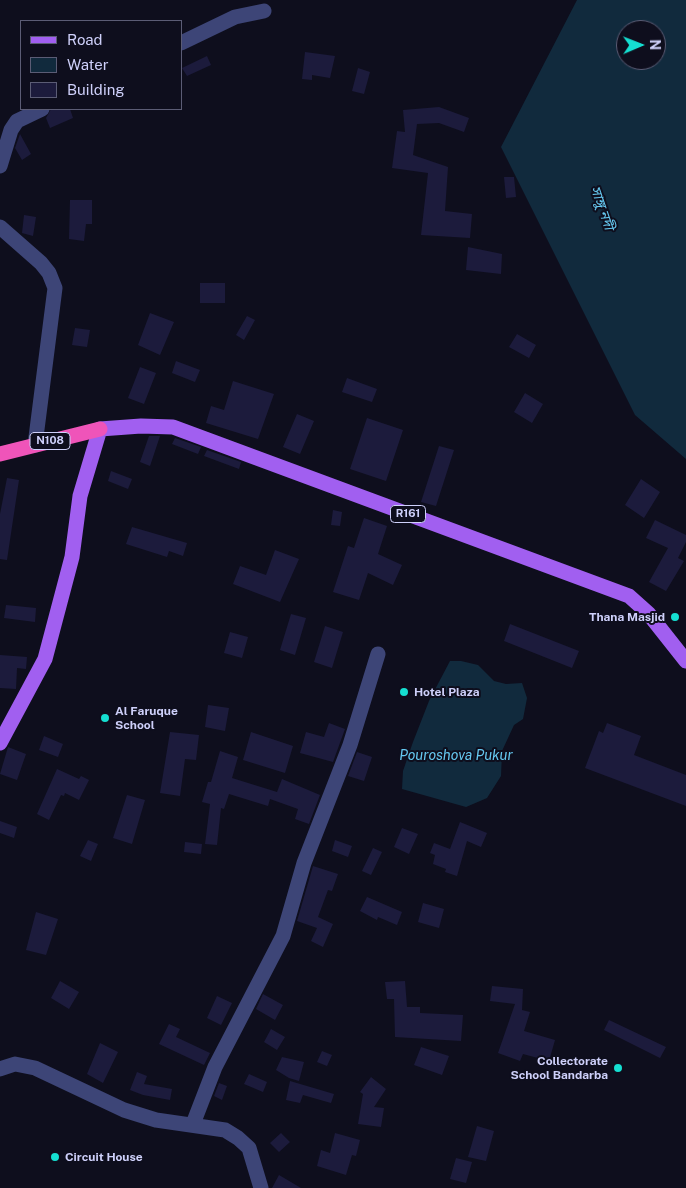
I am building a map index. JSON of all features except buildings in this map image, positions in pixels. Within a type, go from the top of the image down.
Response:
[{"type":"highway","name":"N108","points":[[0,454],[100,429]]},
{"type":"main road","name":"R161","points":[[100,429],[141,426],[173,427],[630,596],[648,613],[686,661]]},
{"type":"main road","points":[[0,743],[45,658],[72,557],[80,496],[100,429]]},
{"type":"street","points":[[182,43],[235,17],[264,11]]},
{"type":"street","points":[[0,166],[17,121],[40,110]]},
{"type":"street","points":[[0,227],[41,263],[49,273],[55,288],[35,445]]},
{"type":"street","points":[[193,1124],[215,1067],[283,936],[304,864],[350,745],[378,654]]},
{"type":"street","points":[[0,1069],[15,1064],[35,1068],[124,1110],[156,1120],[225,1130],[238,1138],[248,1148],[261,1188]]},
{"type":"water","name":"সাঙ্গু নদী","points":[[577,0],[686,0],[686,459],[635,415],[501,147]]},
{"type":"water","name":"Pouroshova Pukur","points":[[450,661],[461,661],[478,665],[494,681],[506,684],[522,683],[527,698],[523,719],[514,725],[502,751],[501,776],[487,798],[466,807],[402,789],[403,771],[413,742],[429,701]]},
{"type":"place","name":"Thana Masjid","points":[[675,617]]},
{"type":"place","name":"Hotel Plaza","points":[[404,692]]},
{"type":"place","name":"Al Faruque School","points":[[105,718]]},
{"type":"place","name":"Collectorate School Bandarba","points":[[618,1068]]},
{"type":"place","name":"Circuit House","points":[[55,1157]]}]
